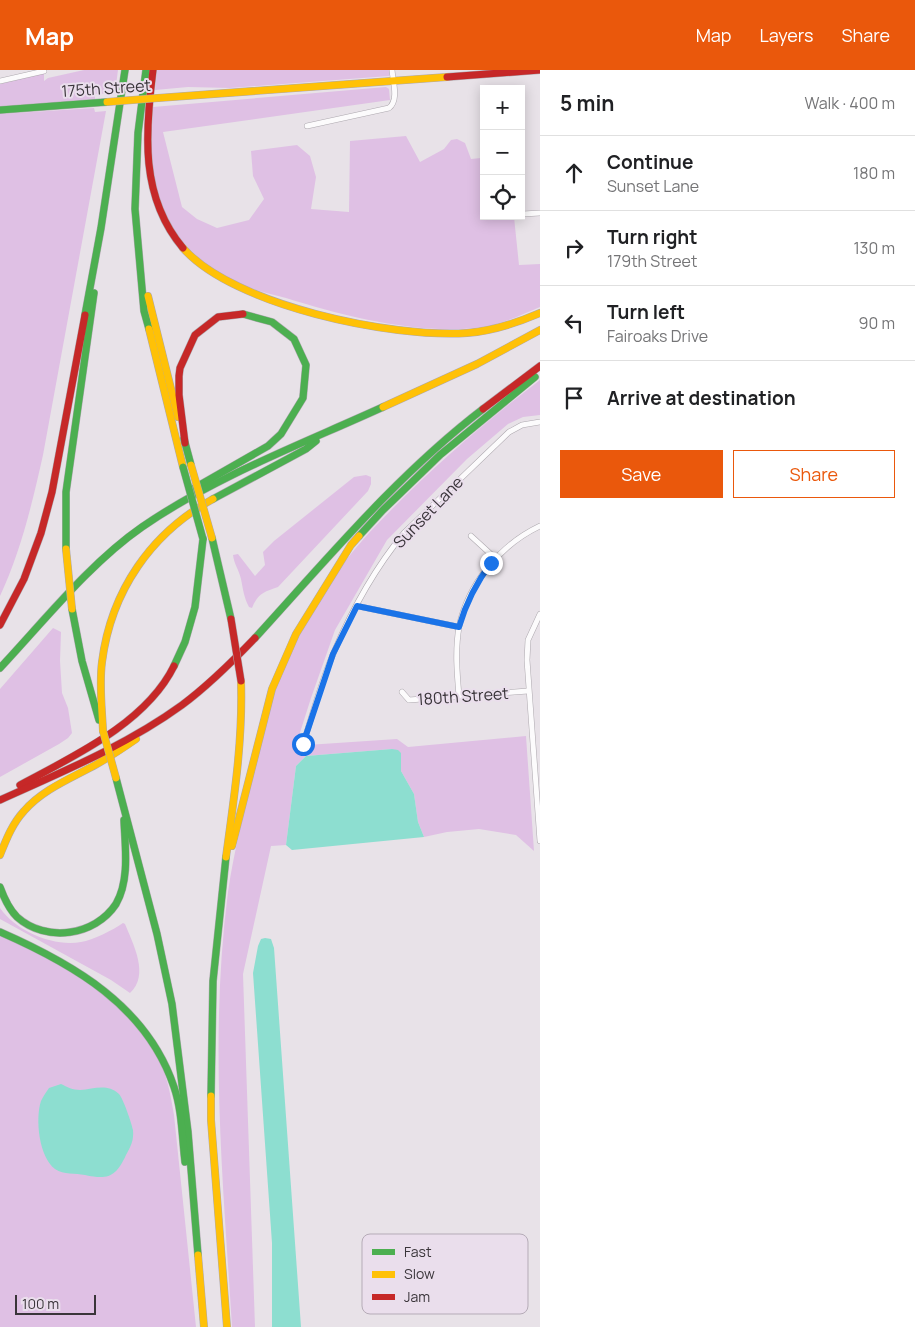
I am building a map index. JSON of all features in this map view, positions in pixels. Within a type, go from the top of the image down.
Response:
[{"type":"main road","points":[[0,625],[24,579],[41,533],[52,492],[100,228],[126,70]]},
{"type":"main road","points":[[0,798],[94,745],[114,732],[145,706],[160,687],[180,654],[190,626],[198,593],[202,539],[182,467],[144,311],[135,209],[138,134],[146,70]]},
{"type":"main road","points":[[153,70],[146,154],[154,196],[162,217],[175,238],[190,256],[214,275],[239,288],[307,311],[398,330],[450,334],[484,331],[517,322],[540,313]]},
{"type":"main road","name":"175th Street","points":[[0,110],[540,70]]},
{"type":"main road","points":[[100,228],[90,324],[66,492],[66,549],[72,609],[82,660],[158,934],[172,1004],[188,1132],[204,1327]]},
{"type":"main road","points":[[139,260],[185,443],[212,538],[231,619],[240,681],[242,714],[236,786],[222,883],[213,981],[211,1120],[227,1327]]},
{"type":"main road","points":[[0,668],[90,571],[146,525],[164,506],[266,449],[293,420],[303,397],[306,374],[301,351],[285,329],[268,318],[236,313],[208,324],[194,337],[183,357],[179,370],[185,443]]},
{"type":"main road","points":[[146,525],[209,487],[477,364],[540,330]]},
{"type":"main road","points":[[0,798],[87,761],[152,724],[204,687],[256,639],[331,554],[415,467],[499,396],[540,366]]},
{"type":"main road","points":[[222,883],[249,786],[272,689],[296,634],[346,553],[363,531],[411,482],[468,431],[540,373]]},
{"type":"main road","points":[[102,731],[102,662],[113,614],[128,582],[152,547],[164,533],[187,515],[306,449],[326,432]]},
{"type":"main road","points":[[0,855],[8,833],[20,815],[35,799],[54,786],[125,748],[152,724]]},
{"type":"main road","points":[[0,887],[6,902],[15,914],[25,923],[38,930],[49,933],[68,934],[98,922],[114,906],[126,867],[124,808]]},
{"type":"main road","points":[[0,932],[25,942],[67,965],[104,990],[130,1012],[145,1028],[161,1054],[174,1087],[196,1230]]},
{"type":"street","points":[[307,126],[389,108],[394,102],[392,70]]},
{"type":"street","points":[[0,81],[44,71]]},
{"type":"street","points":[[525,214],[540,213]]},
{"type":"street","name":"Sunset Lane","points":[[303,744],[333,654],[357,606],[392,547],[404,532],[509,432],[522,424],[540,422]]},
{"type":"street","points":[[459,696],[456,659],[459,627],[467,603],[476,585],[495,558],[521,536],[540,526]]},
{"type":"street","points":[[471,536],[495,558]]},
{"type":"street","points":[[357,606],[459,627]]},
{"type":"street","points":[[540,614],[532,628],[527,649],[528,691],[540,841]]},
{"type":"street","name":"180th Street","points":[[402,692],[409,700],[528,691]]},
{"type":"shaded area","points":[[84,70],[118,70],[115,93],[95,94],[95,99],[0,106],[0,84],[44,73],[44,81],[48,78]]},
{"type":"shaded area","points":[[157,70],[391,70],[389,76],[230,88],[188,87],[155,90]]},
{"type":"shaded area","points":[[386,87],[389,89],[390,100],[163,132],[182,207],[197,219],[217,228],[249,220],[264,199],[253,176],[251,151],[297,145],[310,156],[316,177],[311,209],[349,212],[350,141],[406,136],[420,162],[444,149],[451,140],[457,139],[465,143],[471,159],[480,158],[480,220],[514,220],[519,265],[540,264],[540,307],[500,323],[484,327],[452,329],[404,326],[331,311],[257,290],[228,279],[204,262],[189,248],[176,233],[164,210],[155,182],[153,168],[153,107]]},
{"type":"shaded area","points":[[94,108],[95,112],[106,111],[43,455],[20,545],[0,596],[0,114]]},
{"type":"shaded area","points":[[540,380],[540,415],[523,417],[508,424],[467,459],[387,540],[335,630],[297,742],[307,745],[397,739],[408,747],[526,736],[534,851],[516,835],[479,829],[447,832],[424,837],[418,822],[414,794],[401,771],[401,758],[392,749],[306,756],[296,766],[286,845],[271,846],[243,974],[255,1327],[232,1327],[220,1110],[219,1001],[222,947],[233,861],[275,690],[288,657],[315,606],[346,560],[374,527],[445,458]]},
{"type":"shaded area","points":[[366,475],[371,477],[368,491],[278,587],[262,594],[252,608],[249,607],[233,555],[238,554],[255,576],[265,565],[263,552],[274,541],[354,477]]},
{"type":"shaded area","points":[[53,628],[61,632],[62,693],[68,708],[72,733],[59,744],[0,777],[0,689]]},
{"type":"shaded area","points":[[398,750],[401,753],[401,771],[414,794],[418,822],[424,837],[292,850],[286,845],[296,766],[306,756]]},
{"type":"shaded area","points":[[0,908],[15,924],[25,930],[47,940],[59,942],[86,941],[123,923],[125,924],[138,959],[139,977],[136,986],[130,993],[111,980],[0,919]]},
{"type":"shaded area","points":[[0,934],[70,971],[114,1002],[149,1041],[161,1064],[174,1115],[196,1327],[0,1327]]},
{"type":"shaded area","points":[[261,939],[271,939],[274,948],[301,1327],[272,1327],[272,1243],[253,973],[258,946]]},
{"type":"shaded area","points":[[61,1084],[77,1090],[110,1089],[121,1096],[131,1122],[133,1137],[131,1146],[119,1168],[110,1175],[100,1177],[62,1172],[55,1169],[45,1156],[40,1137],[39,1109],[41,1101],[49,1088]]},
{"type":"traffic: fast","points":[[85,315],[101,228],[125,70]]},
{"type":"traffic: fast","points":[[146,70],[138,133],[135,209],[144,311],[149,329]]},
{"type":"traffic: fast","points":[[0,110],[107,102]]},
{"type":"traffic: fast","points":[[66,549],[66,492],[94,293]]},
{"type":"traffic: fast","points":[[191,490],[268,446],[281,434],[303,398],[306,365],[294,339],[272,322],[243,314]]},
{"type":"traffic: fast","points":[[359,536],[440,455],[535,377]]},
{"type":"traffic: fast","points":[[0,668],[86,575],[123,541],[142,527],[229,476],[383,407]]},
{"type":"traffic: fast","points":[[255,638],[392,489],[421,461],[483,409]]},
{"type":"traffic: fast","points":[[184,439],[191,465]]},
{"type":"traffic: fast","points":[[213,499],[306,449],[316,441]]},
{"type":"traffic: fast","points":[[183,467],[203,539]]},
{"type":"traffic: fast","points":[[212,538],[231,619]]},
{"type":"traffic: fast","points":[[174,666],[185,642],[195,607],[203,539]]},
{"type":"traffic: fast","points":[[72,609],[82,661],[99,720]]},
{"type":"traffic: fast","points":[[116,778],[157,934],[172,1004],[188,1132],[198,1255]]},
{"type":"traffic: fast","points":[[0,887],[7,903],[17,917],[29,925],[42,930],[56,933],[70,932],[96,923],[107,915],[116,904],[123,884],[126,863],[124,820]]},
{"type":"traffic: fast","points":[[211,1096],[213,981],[226,857]]},
{"type":"traffic: fast","points":[[0,932],[54,958],[80,974],[104,991],[146,1033],[162,1058],[177,1096],[185,1162]]},
{"type":"traffic: slow","points":[[158,98],[447,77]]},
{"type":"traffic: slow","points":[[107,102],[158,98]]},
{"type":"traffic: slow","points":[[183,248],[207,269],[238,286],[275,302],[358,324],[398,330],[467,333],[505,326],[540,313]]},
{"type":"traffic: slow","points":[[148,296],[178,417]]},
{"type":"traffic: slow","points":[[149,329],[183,467]]},
{"type":"traffic: slow","points":[[383,407],[477,364],[540,330]]},
{"type":"traffic: slow","points":[[191,465],[212,538]]},
{"type":"traffic: slow","points":[[103,731],[101,671],[107,636],[114,611],[125,588],[153,547],[171,529],[213,499]]},
{"type":"traffic: slow","points":[[232,846],[272,689],[296,634],[351,545],[359,536]]},
{"type":"traffic: slow","points":[[66,549],[72,609]]},
{"type":"traffic: slow","points":[[226,857],[241,725],[241,681]]},
{"type":"traffic: slow","points":[[103,731],[116,778]]},
{"type":"traffic: slow","points":[[0,855],[7,838],[20,816],[40,796],[58,784],[102,761],[136,739]]},
{"type":"traffic: slow","points":[[211,1096],[211,1120],[227,1327]]},
{"type":"traffic: slow","points":[[198,1255],[204,1327]]},
{"type":"traffic: jam","points":[[153,70],[148,117],[149,164],[159,208],[169,228],[183,248]]},
{"type":"traffic: jam","points":[[447,77],[540,70]]},
{"type":"traffic: jam","points":[[185,443],[179,395],[180,368],[195,335],[218,317],[243,314]]},
{"type":"traffic: jam","points":[[0,625],[24,579],[41,533],[52,492],[85,315]]},
{"type":"traffic: jam","points":[[483,409],[540,366]]},
{"type":"traffic: jam","points":[[231,619],[241,681]]},
{"type":"traffic: jam","points":[[0,800],[94,757],[139,733],[182,705],[202,689],[255,638]]},
{"type":"traffic: jam","points":[[20,785],[85,750],[127,721],[146,705],[162,686],[174,666]]},
{"type":"route","points":[[303,744],[333,654],[357,606],[459,627],[464,610],[476,585],[491,563]]}]
